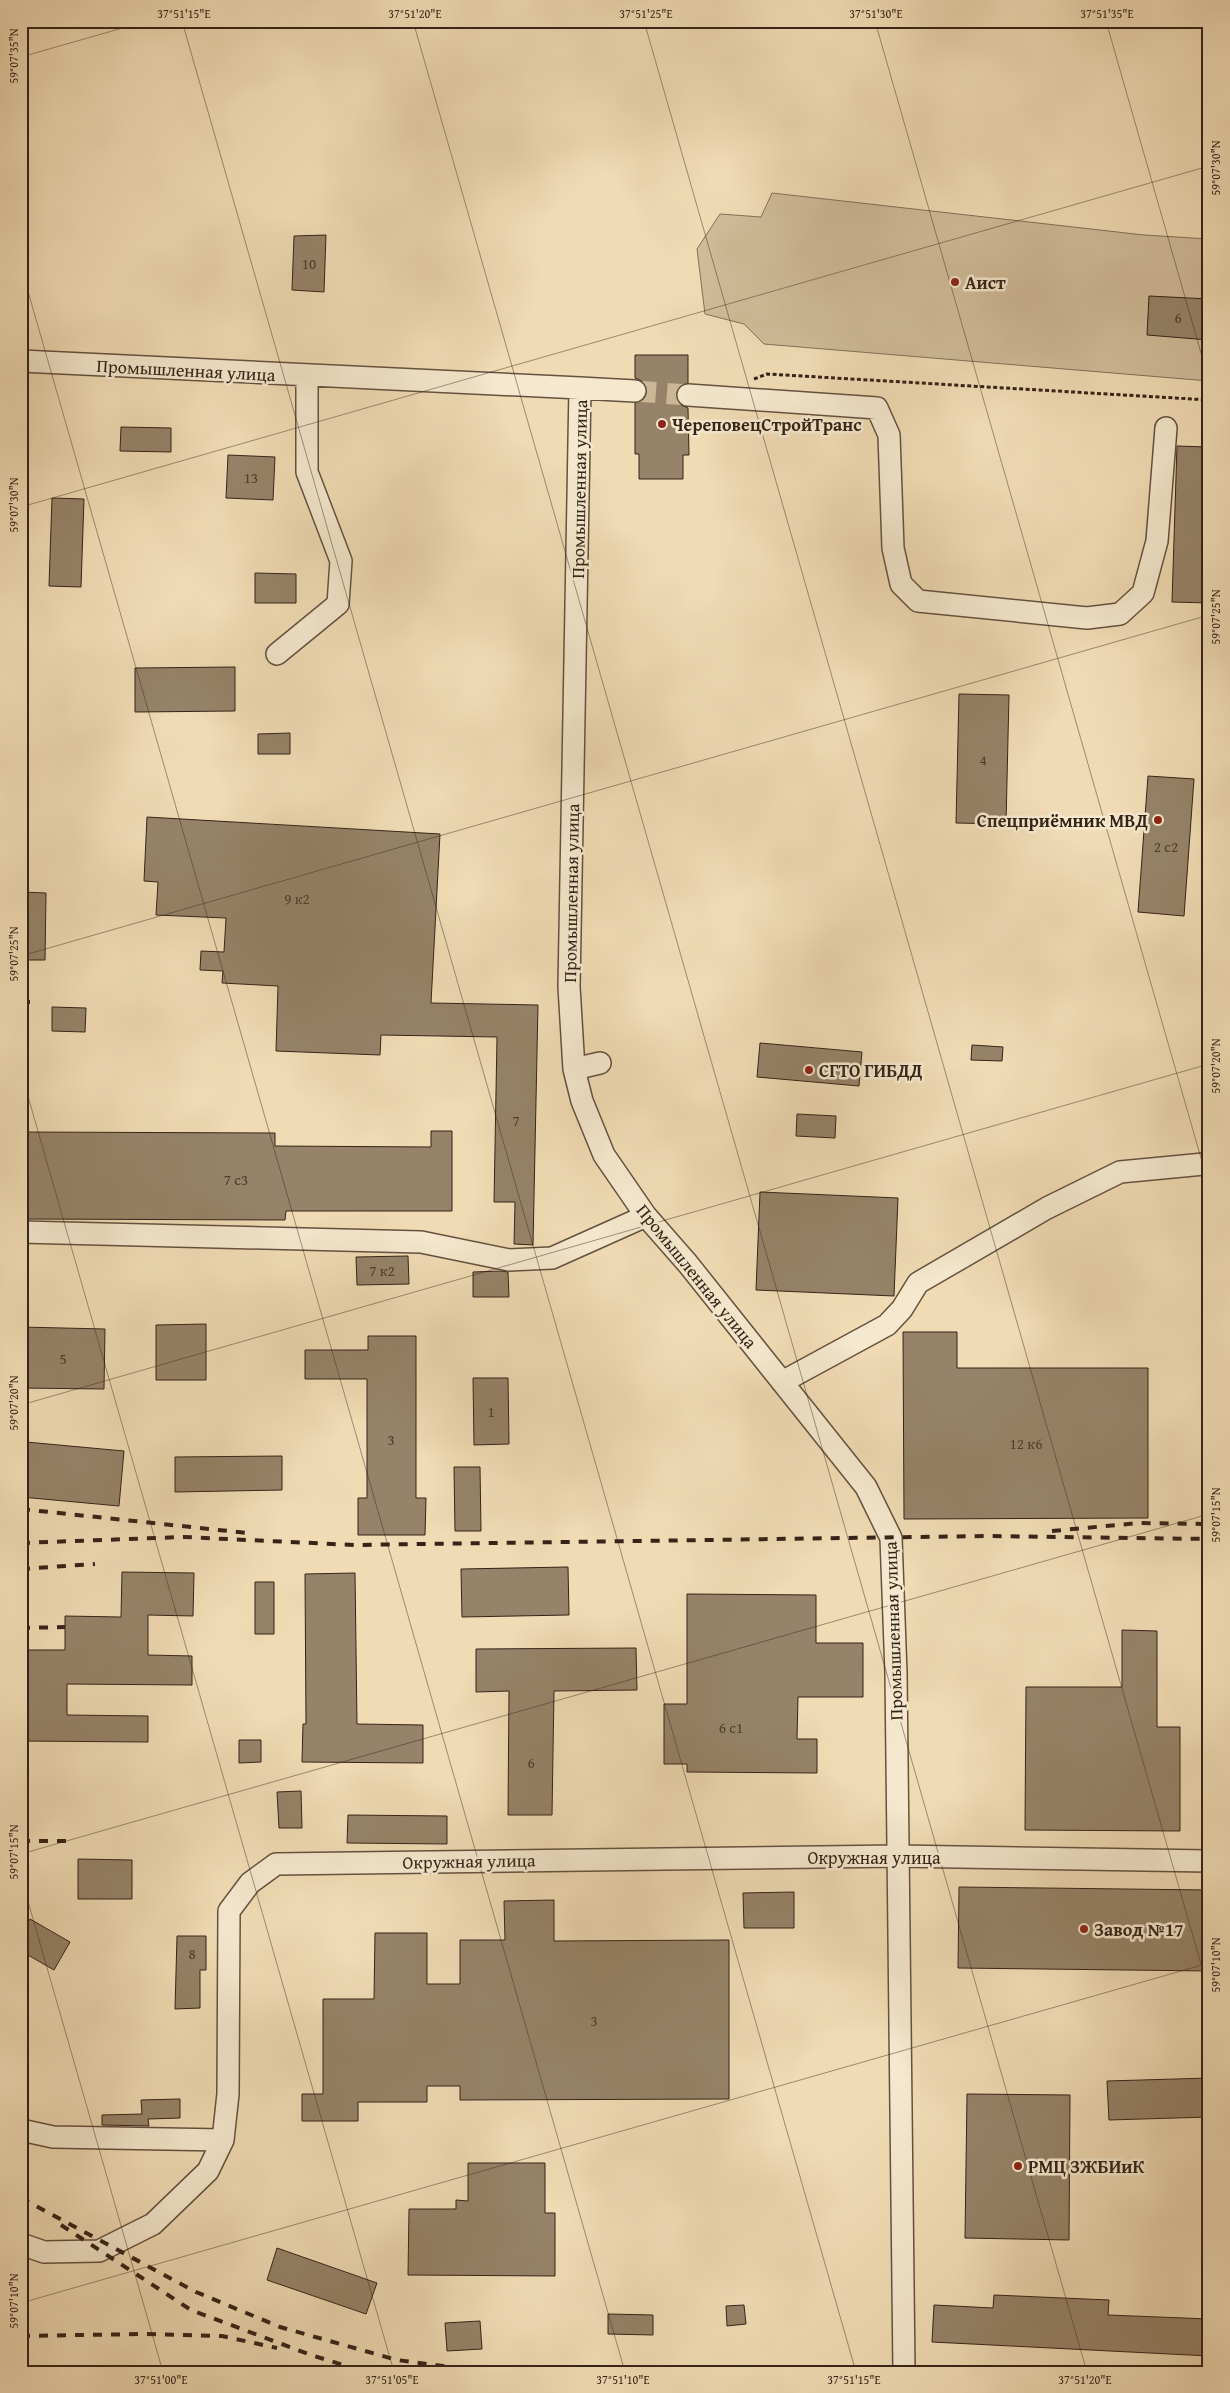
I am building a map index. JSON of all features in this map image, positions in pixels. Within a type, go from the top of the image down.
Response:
[{"type":"street","name":"Промышленная улица","points":[[21,361],[580,388],[569,986],[574,1069],[582,1100],[604,1155],[646,1216],[688,1264],[866,1487],[891,1538],[896,1673],[904,2372]]},
{"type":"street","points":[[277,654],[338,604],[341,561],[307,472],[308,376]]},
{"type":"street","points":[[580,388],[635,391]]},
{"type":"street","points":[[688,395],[878,408],[890,436],[893,548],[900,584],[918,602],[1087,618],[1120,614],[1143,593],[1157,541],[1166,428]]},
{"type":"street","points":[[574,1069],[600,1063]]},
{"type":"street","points":[[782,1382],[887,1325],[902,1309],[918,1283],[1047,1208],[1120,1172],[1204,1164],[1209,1160]]},
{"type":"street","points":[[21,1232],[421,1242],[510,1260],[552,1258],[646,1216]]},
{"type":"street","name":"Окружная улица","points":[[21,2244],[44,2252],[100,2251],[153,2224],[208,2171],[223,2140],[228,2094],[229,1911],[250,1883],[276,1864],[898,1856],[1209,1861]]},
{"type":"street","points":[[21,2130],[53,2137],[223,2140]]},
{"type":"path","points":[[749,380],[767,374],[1209,400]]},
{"type":"shaded area","name":"Аист","points":[[772,193],[1144,235],[1209,239],[1209,381],[764,344],[744,324],[705,314],[697,249],[720,214],[761,217]]},
{"type":"building","points":[[326,235],[324,292],[292,290],[294,236]]},
{"type":"building","points":[[1149,296],[1209,299],[1209,340],[1147,335]]},
{"type":"building","name":"ЧереповецСтройТранс","points":[[635,355],[688,355],[688,383],[678,388],[676,395],[681,405],[688,408],[689,455],[683,455],[683,479],[639,479],[639,454],[635,454],[635,403],[645,398],[647,391],[642,381],[635,378]]},
{"type":"building","points":[[121,427],[171,428],[171,452],[120,451]]},
{"type":"building","points":[[1177,446],[1209,447],[1209,603],[1172,602]]},
{"type":"building","points":[[228,455],[275,457],[273,500],[226,498]]},
{"type":"building","points":[[52,498],[84,499],[81,587],[49,586]]},
{"type":"building","points":[[255,573],[296,574],[296,603],[255,603]]},
{"type":"building","points":[[235,667],[235,711],[135,712],[135,668]]},
{"type":"building","points":[[959,694],[1009,695],[1006,824],[956,823]]},
{"type":"building","points":[[290,733],[290,754],[258,754],[258,734]]},
{"type":"building","points":[[1148,776],[1194,779],[1184,916],[1138,912]]},
{"type":"building","points":[[147,817],[440,834],[431,1003],[538,1005],[533,1245],[514,1244],[515,1202],[494,1202],[497,1037],[381,1035],[380,1055],[276,1051],[278,986],[222,983],[223,971],[200,970],[201,951],[224,952],[226,918],[156,915],[158,882],[144,881]]},
{"type":"building","points":[[22,892],[46,893],[45,960],[21,960]]},
{"type":"building","points":[[52,1007],[86,1008],[85,1032],[52,1031]]},
{"type":"building","name":"СГТО ГИБДД","points":[[760,1043],[862,1052],[859,1086],[757,1077]]},
{"type":"building","points":[[972,1045],[1003,1047],[1002,1061],[971,1060]]},
{"type":"building","points":[[797,1114],[836,1116],[835,1138],[796,1136]]},
{"type":"building","points":[[431,1131],[452,1131],[452,1211],[286,1211],[285,1220],[21,1219],[21,1132],[275,1133],[275,1146],[431,1147]]},
{"type":"building","points":[[760,1192],[898,1198],[894,1296],[756,1290]]},
{"type":"building","points":[[408,1256],[409,1284],[357,1285],[356,1257]]},
{"type":"building","points":[[473,1272],[508,1272],[509,1297],[473,1297]]},
{"type":"building","points":[[206,1324],[206,1380],[156,1380],[156,1325]]},
{"type":"building","points":[[21,1327],[105,1329],[104,1389],[21,1388]]},
{"type":"building","points":[[903,1332],[957,1332],[957,1368],[1148,1368],[1148,1518],[904,1519]]},
{"type":"building","points":[[368,1336],[416,1336],[416,1498],[426,1498],[425,1535],[358,1535],[358,1498],[367,1498],[367,1379],[305,1379],[305,1350],[368,1350]]},
{"type":"building","points":[[473,1378],[508,1378],[509,1444],[474,1445]]},
{"type":"building","points":[[26,1442],[124,1451],[119,1506],[21,1497]]},
{"type":"building","points":[[282,1456],[282,1490],[175,1492],[175,1457]]},
{"type":"building","points":[[454,1467],[480,1467],[481,1531],[455,1531]]},
{"type":"building","points":[[568,1567],[569,1615],[462,1617],[461,1569]]},
{"type":"building","points":[[122,1572],[194,1573],[193,1616],[148,1615],[148,1655],[192,1656],[192,1685],[67,1684],[67,1715],[148,1716],[148,1742],[21,1741],[21,1650],[65,1650],[65,1616],[121,1617]]},
{"type":"building","points":[[355,1573],[357,1724],[423,1725],[423,1763],[302,1762],[303,1724],[306,1724],[305,1574]]},
{"type":"building","points":[[255,1582],[274,1582],[274,1634],[255,1634]]},
{"type":"building","points":[[687,1594],[816,1595],[816,1643],[863,1643],[863,1697],[798,1697],[797,1739],[817,1739],[817,1773],[687,1772],[687,1764],[664,1764],[664,1704],[687,1704]]},
{"type":"building","points":[[1122,1630],[1157,1631],[1157,1727],[1180,1727],[1180,1831],[1025,1830],[1026,1687],[1122,1687]]},
{"type":"building","points":[[636,1648],[637,1690],[554,1691],[552,1815],[508,1815],[509,1691],[476,1692],[476,1649]]},
{"type":"building","points":[[239,1740],[261,1740],[261,1762],[239,1763]]},
{"type":"building","points":[[301,1791],[302,1828],[279,1828],[277,1792]]},
{"type":"building","points":[[348,1815],[447,1816],[447,1844],[347,1843]]},
{"type":"building","points":[[78,1859],[132,1860],[132,1899],[78,1899]]},
{"type":"building","name":"Завод №17","points":[[959,1887],[1209,1890],[1209,1971],[958,1968]]},
{"type":"building","points":[[794,1892],[794,1928],[744,1928],[743,1893]]},
{"type":"building","points":[[554,1900],[554,1941],[729,1940],[729,2099],[460,2100],[460,2086],[427,2086],[427,2102],[358,2102],[358,2121],[302,2121],[302,2094],[323,2094],[323,1999],[374,1999],[375,1933],[427,1933],[427,1984],[460,1984],[460,1940],[505,1940],[504,1901]]},
{"type":"building","points":[[30,1919],[70,1942],[54,1970],[21,1951],[21,1934]]},
{"type":"building","points":[[177,1936],[206,1936],[206,1970],[200,1970],[200,2008],[175,2009]]},
{"type":"building","points":[[1209,2078],[1209,2117],[1109,2120],[1107,2081]]},
{"type":"building","name":"РМЦ ЗЖБИиК","points":[[967,2094],[1070,2095],[1069,2240],[965,2238]]},
{"type":"building","points":[[180,2099],[180,2118],[148,2119],[149,2126],[102,2125],[102,2115],[142,2114],[141,2100]]},
{"type":"building","points":[[468,2163],[545,2163],[545,2213],[555,2213],[555,2276],[408,2275],[409,2209],[456,2209],[456,2200],[468,2201]]},
{"type":"building","points":[[277,2248],[377,2283],[366,2314],[267,2280]]},
{"type":"building","points":[[994,2295],[1109,2300],[1108,2315],[1209,2319],[1209,2356],[932,2342],[934,2305],[993,2308]]},
{"type":"building","points":[[744,2305],[746,2324],[727,2326],[726,2306]]},
{"type":"building","points":[[608,2314],[653,2315],[653,2335],[608,2334]]},
{"type":"building","points":[[480,2321],[482,2349],[447,2351],[445,2323]]},
{"type":"tunnel","points":[[635,391],[688,395]]},
{"type":"railway","points":[[21,1002],[32,1002]]},
{"type":"railway","points":[[21,1509],[247,1533]]},
{"type":"railway","points":[[1052,1531],[1139,1523],[1209,1524]]},
{"type":"railway","points":[[21,1543],[184,1537],[354,1545],[987,1536],[1209,1539]]},
{"type":"railway","points":[[21,1569],[95,1564]]},
{"type":"railway","points":[[21,1628],[65,1627]]},
{"type":"railway","points":[[21,1841],[75,1841]]},
{"type":"railway","points":[[21,2198],[196,2292],[280,2327],[397,2360],[481,2371],[1206,2368]]},
{"type":"railway","points":[[61,2225],[191,2310],[311,2355],[366,2372]]},
{"type":"railway","points":[[21,2336],[143,2334],[222,2336],[277,2348]]},
{"type":"place","name":"Аист","points":[[955,282]]},
{"type":"place","name":"ЧереповецСтройТранс","points":[[662,424]]},
{"type":"place","name":"Спецприёмник МВД","points":[[1158,820]]},
{"type":"place","name":"СГТО ГИБДД","points":[[809,1070]]},
{"type":"place","name":"Завод №17","points":[[1084,1929]]},
{"type":"place","name":"РМЦ ЗЖБИиК","points":[[1018,2166]]}]
